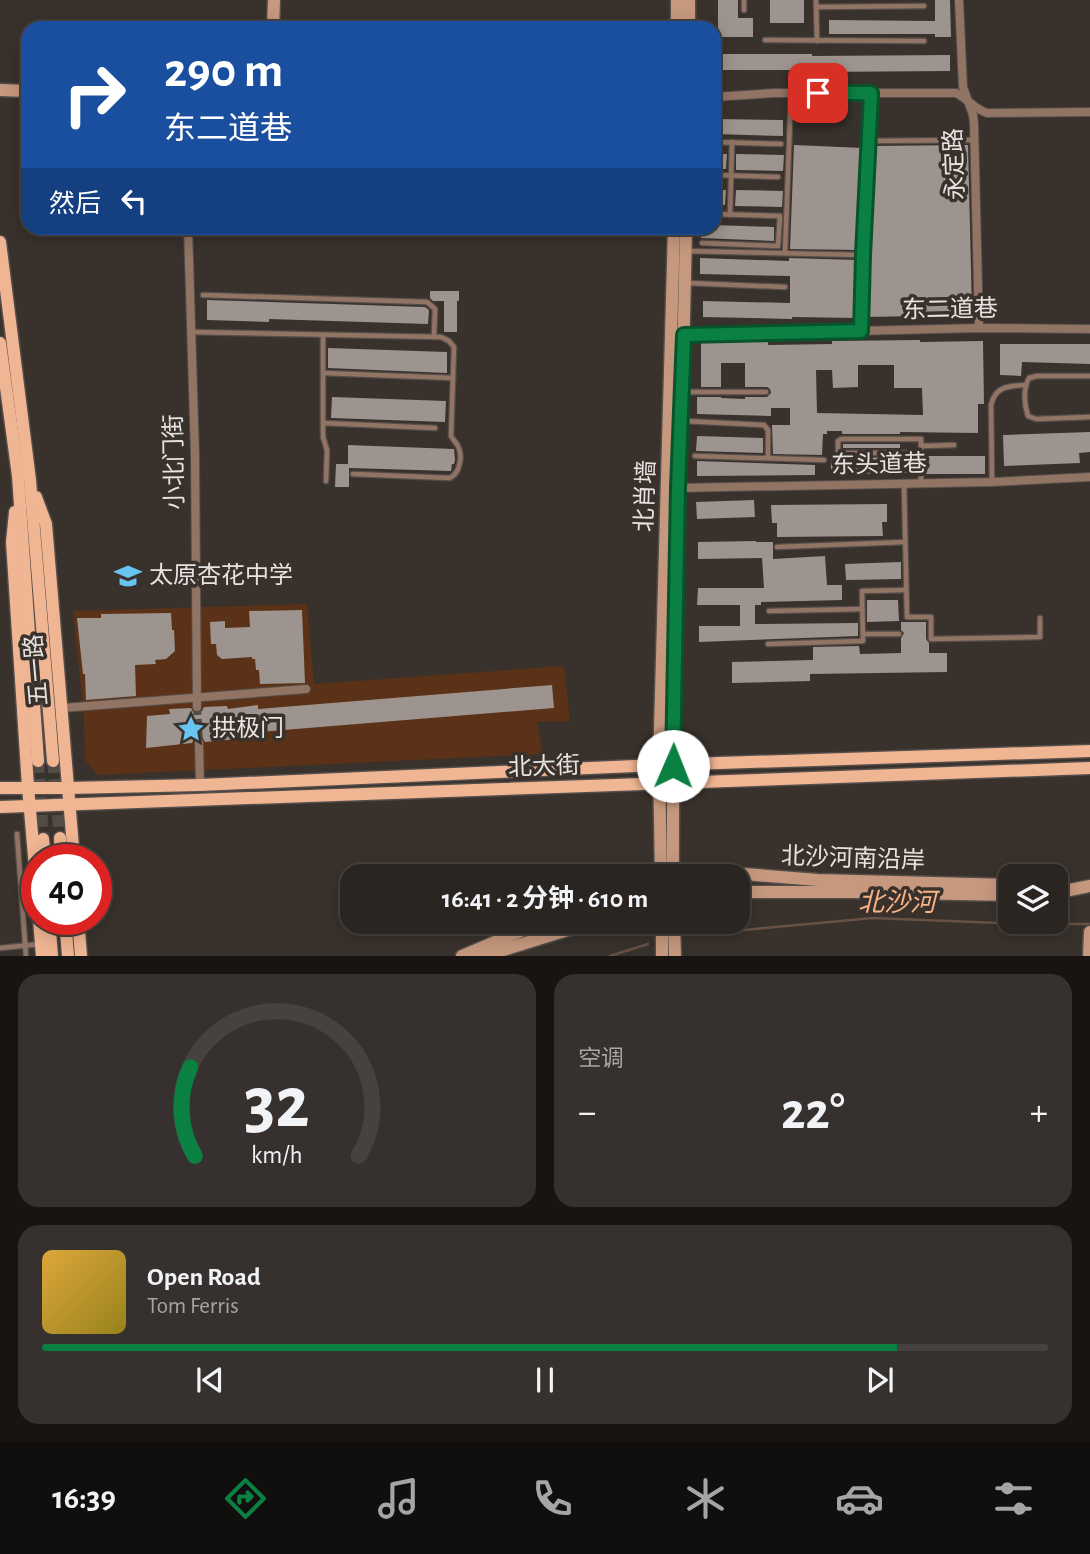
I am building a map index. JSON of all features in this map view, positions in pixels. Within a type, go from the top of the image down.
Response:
[{"type":"main road","name":"五一路","points":[[0,242],[53,761]]},
{"type":"main road","name":"五一路","points":[[0,343],[24,478],[38,761]]},
{"type":"main road","name":"五一路","points":[[24,478],[46,524],[73,844]]},
{"type":"main road","name":"五一路","points":[[24,478],[12,542],[33,844]]},
{"type":"main road","points":[[0,788],[200,785],[666,765],[1090,751]]},
{"type":"main road","name":"北大街","points":[[0,807],[1090,768]]},
{"type":"main road","points":[[60,838],[60,844]]},
{"type":"main road","points":[[43,839],[44,844]]},
{"type":"main road","points":[[50,935],[52,956]]},
{"type":"main road","points":[[66,935],[68,956]]},
{"type":"main road","points":[[79,935],[81,956]]},
{"type":"street","points":[[273,21],[274,0]]},
{"type":"street","points":[[677,0],[677,21]]},
{"type":"street","points":[[689,0],[689,21]]},
{"type":"street","name":"永定路","points":[[959,0],[963,87],[973,115],[979,326]]},
{"type":"street","points":[[0,90],[21,91]]},
{"type":"street","points":[[721,97],[791,93],[956,93],[980,111],[987,113],[1090,113]]},
{"type":"street","name":"小北门街","points":[[188,235],[195,454],[198,707]]},
{"type":"street","name":"北肖墙","points":[[666,765],[673,489],[674,235]]},
{"type":"street","points":[[673,489],[681,421],[686,235]]},
{"type":"street","name":"东二道巷","points":[[684,332],[1090,324]]},
{"type":"street","name":"东二道巷","points":[[979,326],[1090,329]]},
{"type":"street","name":"东头道巷","points":[[673,489],[992,482],[1090,477]]},
{"type":"street","points":[[62,708],[306,689]]},
{"type":"street","points":[[198,743],[200,785]]},
{"type":"street","points":[[666,765],[673,784],[673,864]]},
{"type":"street","points":[[661,864],[659,785],[666,765]]},
{"type":"street","name":"北沙河南沿岸","points":[[750,874],[818,880],[998,884]]},
{"type":"street","points":[[1068,885],[1090,886]]},
{"type":"street","points":[[1068,891],[1090,886]]},
{"type":"street","name":"北沙河南沿岸","points":[[750,892],[998,895]]},
{"type":"street","points":[[1068,895],[1090,896]]},
{"type":"street","points":[[1089,956],[1090,932]]},
{"type":"street","points":[[462,956],[514,934]]},
{"type":"street","points":[[484,956],[555,934]]},
{"type":"street","points":[[662,934],[662,956]]},
{"type":"street","points":[[674,934],[675,956]]},
{"type":"lane","points":[[744,0],[744,10]]},
{"type":"lane","points":[[816,0],[817,41]]},
{"type":"lane","points":[[816,7],[924,6]]},
{"type":"lane","points":[[765,40],[924,41]]},
{"type":"lane","points":[[785,253],[791,93]]},
{"type":"lane","points":[[861,328],[871,93]]},
{"type":"lane","points":[[868,141],[974,140]]},
{"type":"lane","points":[[721,142],[781,144]]},
{"type":"lane","points":[[730,215],[732,142]]},
{"type":"lane","points":[[721,175],[778,177]]},
{"type":"lane","points":[[702,243],[779,246],[780,216],[721,214]]},
{"type":"lane","points":[[686,251],[863,255]]},
{"type":"lane","points":[[685,283],[785,287]]},
{"type":"lane","points":[[203,295],[427,302],[435,309],[434,337]]},
{"type":"lane","points":[[190,332],[441,337],[449,341],[454,347],[451,436],[459,448],[460,468],[456,475],[450,478],[353,474]]},
{"type":"lane","points":[[323,335],[326,481]]},
{"type":"lane","points":[[323,373],[453,378]]},
{"type":"lane","points":[[1090,376],[1037,376],[1029,378],[1025,385],[1026,409],[1028,415],[1035,419],[1090,417]]},
{"type":"lane","points":[[992,482],[993,398],[1006,386],[1025,385]]},
{"type":"lane","points":[[682,392],[766,391]]},
{"type":"lane","points":[[681,421],[764,425],[768,430],[768,458]]},
{"type":"lane","points":[[323,423],[435,428]]},
{"type":"lane","points":[[921,453],[840,453],[838,441],[921,439],[921,446],[921,453],[921,483]]},
{"type":"lane","points":[[921,446],[954,445]]},
{"type":"lane","points":[[695,456],[824,460]]},
{"type":"lane","points":[[904,484],[907,617],[930,617],[931,639],[1041,637],[1040,618]]},
{"type":"lane","points":[[777,547],[905,542]]},
{"type":"lane","points":[[768,645],[863,641],[862,591],[906,590]]},
{"type":"lane","points":[[769,611],[862,609]]},
{"type":"lane","points":[[863,634],[899,634]]},
{"type":"lane","points":[[17,834],[26,956]]},
{"type":"lane","points":[[0,948],[25,946],[41,950]]},
{"type":"shaded area","points":[[307,604],[314,684],[564,666],[570,721],[537,722],[543,754],[98,775],[85,760],[84,718],[73,611]]},
{"type":"building","points":[[718,0],[738,0],[738,18],[753,18],[753,37],[721,37],[721,21],[718,21]]},
{"type":"building","points":[[770,0],[804,0],[804,23],[770,23]]},
{"type":"building","points":[[935,0],[950,0],[951,37],[935,37],[935,34],[829,34],[829,20],[935,21]]},
{"type":"building","points":[[721,54],[950,55],[950,71],[721,70]]},
{"type":"building","points":[[721,119],[783,120],[783,136],[721,134]]},
{"type":"building","points":[[794,145],[863,148],[858,250],[790,249]]},
{"type":"building","points":[[968,145],[972,311],[966,315],[866,317],[873,146]]},
{"type":"building","points":[[721,154],[727,154],[726,169],[721,169]]},
{"type":"building","points":[[736,154],[784,155],[783,171],[736,170]]},
{"type":"building","points":[[721,190],[726,190],[725,205],[721,205]]},
{"type":"building","points":[[736,190],[783,191],[782,207],[735,206]]},
{"type":"building","points":[[721,225],[774,227],[774,241],[701,238],[701,235],[721,235]]},
{"type":"building","points":[[700,258],[858,260],[857,318],[703,317],[703,301],[790,303],[790,276],[700,274]]},
{"type":"building","points":[[430,291],[459,291],[457,332],[444,332],[444,301],[433,301]]},
{"type":"building","points":[[207,300],[425,307],[429,310],[428,324],[269,319],[269,322],[207,320]]},
{"type":"building","points":[[832,341],[983,341],[984,404],[978,404],[978,433],[842,434],[842,431],[827,431],[827,434],[823,434],[822,455],[773,454],[772,425],[790,425],[790,408],[771,408],[771,416],[697,414],[697,397],[745,399],[767,397],[771,393],[767,387],[745,387],[745,363],[721,363],[721,387],[701,387],[701,342],[768,342],[768,345],[832,344]],"holes":[[[858,365],[894,365],[894,388],[922,388],[923,415],[817,413],[816,370],[832,370],[833,388],[858,387]]]},
{"type":"building","points":[[1000,344],[1090,344],[1090,364],[1022,362],[1021,376],[1000,375]]},
{"type":"building","points":[[328,348],[447,352],[447,373],[328,368]]},
{"type":"building","points":[[332,397],[446,401],[445,422],[331,418]]},
{"type":"building","points":[[1090,432],[1090,452],[1079,453],[1080,463],[1004,466],[1003,435]]},
{"type":"building","points":[[697,436],[763,438],[763,453],[696,451]]},
{"type":"building","points":[[843,444],[900,444],[900,448],[843,448]]},
{"type":"building","points":[[348,445],[454,449],[455,460],[451,471],[349,468],[349,487],[335,487],[336,464],[348,464]]},
{"type":"building","points":[[926,456],[985,456],[985,474],[926,474]]},
{"type":"building","points":[[831,457],[916,458],[916,473],[831,474]]},
{"type":"building","points":[[697,461],[815,465],[815,475],[697,476]]},
{"type":"building","points":[[754,500],[755,517],[697,519],[696,502]]},
{"type":"building","points":[[887,504],[887,522],[882,522],[883,536],[777,537],[777,523],[772,523],[771,505]]},
{"type":"building","points":[[698,542],[773,542],[773,559],[825,556],[827,585],[842,585],[842,600],[761,602],[761,605],[755,605],[755,624],[858,623],[858,636],[699,642],[699,626],[740,626],[740,605],[697,605],[698,588],[764,588],[762,558],[698,559]]},
{"type":"building","points":[[901,562],[901,579],[846,580],[845,564]]},
{"type":"building","points":[[867,600],[898,600],[899,621],[867,622]]},
{"type":"building","points":[[302,610],[305,683],[260,684],[255,659],[222,659],[217,655],[216,644],[211,644],[210,622],[225,621],[225,628],[250,627],[249,611]]},
{"type":"building","points":[[171,613],[175,651],[166,659],[155,660],[156,664],[135,665],[136,696],[86,700],[77,618],[101,618],[101,614]]},
{"type":"building","points":[[901,622],[926,622],[929,653],[947,653],[947,672],[810,674],[810,681],[732,683],[732,662],[813,660],[813,647],[859,646],[860,654],[901,653],[901,638],[904,633],[901,630]]},
{"type":"building","points":[[552,685],[554,708],[259,732],[259,737],[205,742],[198,737],[192,743],[146,748],[147,716],[170,714],[169,709],[191,708],[198,713],[204,707],[227,706],[228,709],[258,705],[258,709]]},
{"type":"waterway","name":"北沙河","points":[[750,929],[873,918],[1090,924]]},
{"type":"waterway","name":"北沙河","points":[[610,956],[648,944]]},
{"type":"tunnel","points":[[197,707],[199,743]]},
{"type":"tunnel","points":[[38,761],[43,839]]},
{"type":"tunnel","points":[[53,761],[60,838]]},
{"type":"place","name":"太原杏花中学","points":[[128,576]]},
{"type":"place","name":"拱极门","points":[[191,729]]},
{"type":"route","points":[[673,766],[684,335],[861,331],[871,93],[818,93]]}]
